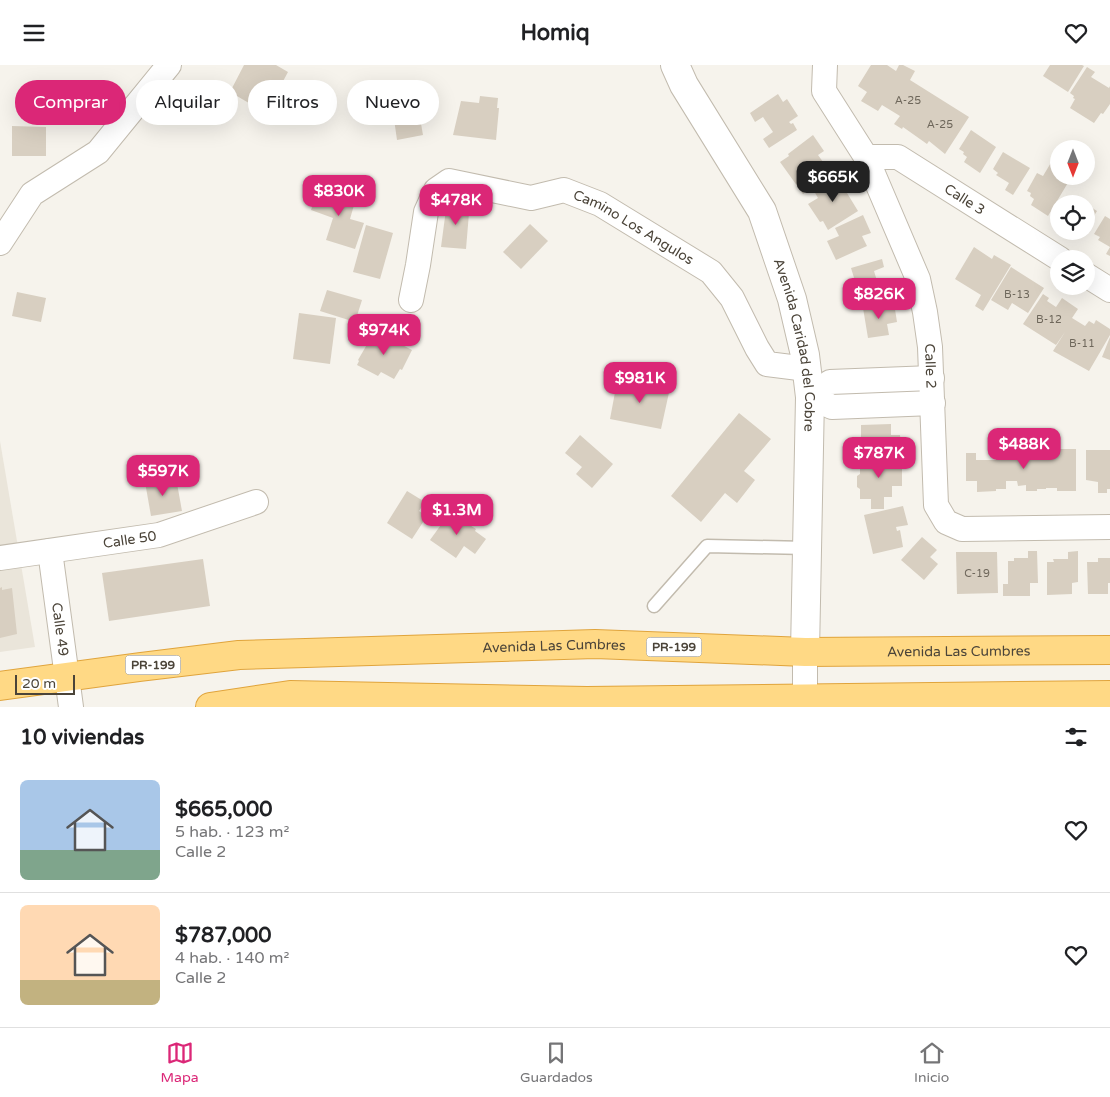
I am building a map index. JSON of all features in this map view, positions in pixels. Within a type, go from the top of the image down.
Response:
[{"type":"highway","name":"Avenida Las Cumbres","points":[[0,686],[239,655],[594,644],[805,652],[1110,649]]},
{"type":"highway","points":[[210,707],[290,695],[805,704],[1110,695]]},
{"type":"street","points":[[0,243],[32,193],[98,152],[168,65]]},
{"type":"street","name":"Avenida Caridad del Cobre","points":[[675,65],[684,85],[762,211],[792,299],[810,397],[805,652]]},
{"type":"street","name":"Calle 2","points":[[825,65],[824,91],[866,157],[918,279],[926,313],[930,347],[936,505],[946,522],[962,529],[1110,527]]},
{"type":"street","name":"Calle 3","points":[[866,157],[898,157],[1050,253]]},
{"type":"street","name":"Camino Los Angulos","points":[[411,300],[426,212],[436,190],[449,181],[531,198],[564,190],[600,204],[711,272],[732,298],[767,364],[806,369]]},
{"type":"street","points":[[1095,281],[1110,290]]},
{"type":"street","points":[[932,378],[830,381],[810,397],[832,407],[933,403]]},
{"type":"street","name":"Calle 50","points":[[0,558],[159,535],[256,502]]},
{"type":"street","name":"Calle 49","points":[[50,551],[71,707]]},
{"type":"street","points":[[805,652],[805,704]]},
{"type":"lane","points":[[654,606],[707,546],[807,548]]},
{"type":"shaded area","points":[[0,441],[35,647],[0,652]]},
{"type":"building","points":[[244,65],[276,65],[288,72],[284,80],[248,80],[248,102],[238,97],[238,80],[236,80]]},
{"type":"building","points":[[871,65],[887,65],[896,71],[899,65],[903,65],[915,71],[910,80],[969,117],[945,154],[929,141],[927,144],[903,127],[902,129],[894,124],[900,116],[882,105],[878,111],[861,101],[867,92],[858,86]]},
{"type":"building","points":[[1050,65],[1084,66],[1068,92],[1043,76]]},
{"type":"building","points":[[1087,67],[1095,72],[1091,77],[1109,88],[1110,86],[1110,104],[1094,123],[1070,108],[1075,99],[1070,93]]},
{"type":"building","points":[[778,94],[783,102],[787,99],[798,116],[789,122],[793,123],[797,130],[769,148],[763,139],[773,132],[763,117],[755,122],[750,113]]},
{"type":"building","points":[[480,96],[498,98],[496,140],[453,135],[461,101],[479,103]]},
{"type":"building","points":[[395,125],[421,125],[423,135],[397,140]]},
{"type":"building","points":[[12,126],[46,127],[46,156],[12,156]]},
{"type":"building","points":[[971,130],[996,147],[980,173],[964,162],[967,157],[959,149]]},
{"type":"building","points":[[813,135],[824,151],[818,155],[831,173],[803,194],[780,162]]},
{"type":"building","points":[[1003,152],[1030,168],[1013,195],[1005,190],[1009,183],[996,175],[998,173],[993,169]]},
{"type":"building","points":[[1050,164],[1050,185],[1067,185],[1061,195],[1050,195],[1050,213],[1048,216],[1031,205],[1034,199],[1030,196],[1031,193],[1027,191],[1037,173],[1043,176]]},
{"type":"building","points":[[839,175],[858,211],[828,230],[823,221],[820,222],[808,204],[818,198],[814,191]]},
{"type":"building","points":[[319,186],[356,198],[350,219],[364,223],[355,249],[326,240],[333,218],[311,210]]},
{"type":"building","points":[[447,202],[468,204],[466,249],[441,247]]},
{"type":"building","points":[[863,215],[871,233],[862,236],[867,246],[836,260],[827,241],[839,236],[835,228]]},
{"type":"building","points":[[1105,216],[1110,219],[1110,247],[1098,240],[1100,237],[1095,234]]},
{"type":"building","points":[[530,224],[548,241],[521,269],[503,252]]},
{"type":"building","points":[[366,225],[393,233],[380,279],[353,272]]},
{"type":"building","points":[[974,247],[992,259],[994,255],[1011,265],[983,311],[975,306],[981,295],[955,279]]},
{"type":"building","points":[[1110,247],[1110,256],[1106,254]]},
{"type":"building","points":[[882,259],[884,267],[874,271],[880,291],[860,297],[851,268]]},
{"type":"building","points":[[1011,267],[1044,288],[1028,313],[1012,303],[1008,310],[991,300]]},
{"type":"building","points":[[327,290],[362,300],[355,322],[320,311]]},
{"type":"building","points":[[17,292],[46,298],[41,322],[12,316]]},
{"type":"building","points":[[1043,294],[1049,298],[1047,301],[1056,307],[1062,298],[1078,309],[1072,318],[1085,326],[1089,321],[1094,324],[1096,320],[1110,329],[1110,335],[1089,371],[1053,351],[1065,332],[1056,345],[1023,324]]},
{"type":"building","points":[[894,303],[897,322],[887,324],[889,335],[868,338],[863,308]]},
{"type":"building","points":[[299,313],[336,318],[330,364],[293,359]]},
{"type":"building","points":[[376,329],[382,332],[381,334],[412,350],[402,370],[400,369],[394,379],[381,372],[378,376],[357,365]]},
{"type":"building","points":[[1110,337],[1110,360],[1102,357]]},
{"type":"building","points":[[623,379],[670,388],[661,429],[610,419],[616,387],[621,388]]},
{"type":"building","points":[[739,413],[771,439],[744,471],[755,480],[737,503],[725,493],[701,522],[671,496]]},
{"type":"building","points":[[891,424],[891,435],[900,435],[902,454],[871,455],[871,445],[861,445],[861,425]]},
{"type":"building","points":[[580,435],[613,464],[592,488],[576,474],[582,467],[565,453]]},
{"type":"building","points":[[1005,444],[1018,444],[1018,460],[1037,459],[1037,449],[1076,449],[1076,491],[1057,491],[1057,488],[1046,488],[1037,489],[1037,491],[1026,491],[1026,485],[1018,486],[1017,481],[1006,481],[1006,489],[977,492],[977,481],[966,481],[966,453],[976,453],[976,460],[996,460],[996,446],[1005,446]]},
{"type":"building","points":[[1086,450],[1110,450],[1110,489],[1107,489],[1107,493],[1098,493],[1098,482],[1086,480]]},
{"type":"building","points":[[902,458],[902,486],[892,486],[892,497],[884,497],[884,509],[871,509],[871,499],[860,499],[860,489],[857,487],[857,476],[860,474],[860,459]]},
{"type":"building","points":[[176,478],[182,511],[151,516],[145,482]]},
{"type":"building","points":[[407,491],[425,502],[419,511],[427,516],[412,539],[387,523]]},
{"type":"building","points":[[903,506],[908,525],[896,527],[897,531],[900,530],[903,547],[873,554],[864,515]]},
{"type":"building","points":[[451,511],[459,518],[462,514],[471,520],[468,524],[486,539],[475,554],[464,546],[456,558],[430,540]]},
{"type":"building","points":[[922,537],[937,550],[930,557],[938,564],[924,580],[901,560]]},
{"type":"building","points":[[1028,551],[1037,551],[1038,583],[1030,583],[1030,596],[1003,596],[1003,584],[1008,584],[1008,561],[1014,561],[1014,558],[1028,558]]},
{"type":"building","points":[[1078,551],[1078,582],[1072,583],[1072,594],[1047,595],[1047,562],[1054,562],[1053,559],[1068,559],[1068,552]]},
{"type":"building","points":[[956,552],[997,552],[998,593],[957,594]]},
{"type":"building","points":[[1098,558],[1110,558],[1108,594],[1088,594],[1087,562],[1098,562]]},
{"type":"building","points":[[203,559],[210,606],[109,621],[102,573]]},
{"type":"building","points":[[2,587],[2,590],[12,588],[17,634],[0,638],[0,588]]}]
